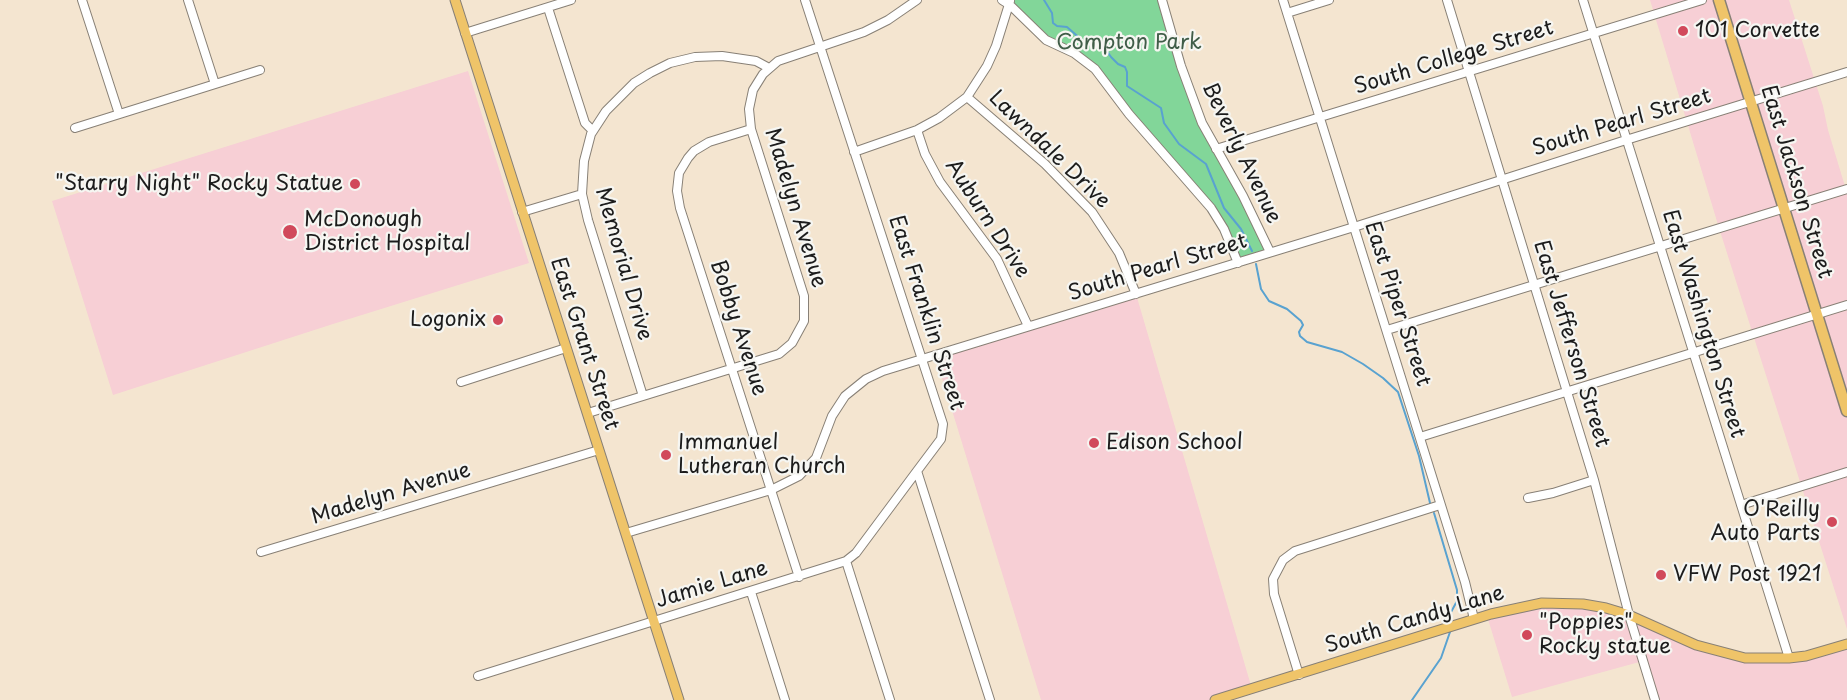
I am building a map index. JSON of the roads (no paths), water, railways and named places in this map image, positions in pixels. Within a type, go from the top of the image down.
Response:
[{"type":"highway","name":"East Jackson Street","points":[[1719,0],[1847,411]]},
{"type":"main road","name":"East Grant Street","points":[[455,0],[679,700]]},
{"type":"main road","name":"South Candy Lane","points":[[1215,700],[1474,619],[1525,606],[1549,603],[1583,604],[1629,615],[1713,651],[1745,658],[1789,658],[1815,654],[1847,644]]},
{"type":"street","points":[[82,0],[119,114]]},
{"type":"street","points":[[188,0],[215,84]]},
{"type":"street","points":[[465,33],[548,8],[559,2],[572,0]]},
{"type":"street","name":"East Franklin Street","points":[[805,0],[944,428],[939,443],[917,471]]},
{"type":"street","points":[[769,68],[778,61],[876,27],[917,0]]},
{"type":"street","points":[[1002,0],[1010,2],[1046,40],[1074,53],[1095,69],[1129,114],[1211,208],[1224,229],[1238,263]]},
{"type":"street","name":"Beverly Avenue","points":[[1162,0],[1202,123],[1244,196],[1270,252]]},
{"type":"street","name":"East Piper Street","points":[[1283,0],[1465,582],[1474,619]]},
{"type":"street","points":[[1287,13],[1329,0]]},
{"type":"street","name":"East Jefferson Street","points":[[1447,0],[1594,480],[1629,615],[1655,700]]},
{"type":"street","name":"East Washington Street","points":[[1583,0],[1789,658]]},
{"type":"street","name":"South College Street","points":[[1216,149],[1702,0]]},
{"type":"street","points":[[854,152],[917,130],[939,118],[967,97],[987,66],[1010,2]]},
{"type":"street","points":[[548,8],[585,123],[592,131]]},
{"type":"street","name":"Memorial Drive","points":[[643,396],[582,194],[584,161],[592,131],[606,111],[634,83],[670,63],[695,57],[722,56],[756,61],[769,68]]},
{"type":"street","name":"Madelyn Avenue","points":[[588,413],[779,354],[786,349],[801,329],[805,312],[804,296],[749,119],[750,100],[757,82],[769,68]]},
{"type":"street","points":[[75,128],[260,70]]},
{"type":"street","name":"South Pearl Street","points":[[626,533],[771,490],[800,476],[811,465],[822,446],[832,416],[850,390],[883,370],[1238,263],[1847,72]]},
{"type":"street","name":"Lawndale Drive","points":[[967,97],[1045,164],[1092,212],[1119,254],[1136,294]]},
{"type":"street","name":"Bobby Avenue","points":[[751,129],[709,142],[694,151],[679,173],[677,191],[680,208],[799,577]]},
{"type":"street","name":"Auburn Drive","points":[[917,130],[925,154],[939,182],[996,259],[1028,326]]},
{"type":"street","points":[[1387,330],[1847,189]]},
{"type":"street","points":[[522,212],[582,194]]},
{"type":"street","points":[[1420,437],[1847,304]]},
{"type":"street","points":[[461,382],[566,348]]},
{"type":"street","name":"Madelyn Avenue","points":[[261,552],[599,450]]},
{"type":"street","points":[[917,471],[990,700]]},
{"type":"street","name":"Jamie Lane","points":[[478,676],[846,561],[856,553],[917,471]]},
{"type":"street","points":[[1741,505],[1847,472]]},
{"type":"street","points":[[1528,498],[1594,480]]},
{"type":"street","points":[[1299,675],[1274,594],[1275,574],[1283,560],[1295,551],[1440,505]]},
{"type":"street","points":[[846,561],[890,700]]},
{"type":"street","points":[[751,592],[785,700]]},
{"type":"waterway","points":[[1044,0],[1052,13],[1053,23],[1067,27],[1083,41],[1098,38],[1111,57],[1125,67],[1127,86],[1161,108],[1164,123],[1179,144],[1206,164],[1224,208],[1241,229],[1252,251]]},
{"type":"waterway","points":[[1256,264],[1261,289],[1269,301],[1287,309],[1301,321],[1303,325],[1299,332],[1300,336],[1307,342],[1342,352],[1383,378],[1398,392],[1419,456],[1430,503]]},
{"type":"waterway","points":[[1434,513],[1457,590],[1457,601],[1450,614],[1451,621]]},
{"type":"waterway","points":[[1412,700],[1441,658],[1450,632]]},
{"type":"place","name":"101 Corvette","points":[[1683,31]]},
{"type":"place","name":"\"Starry Night\" Rocky Statue","points":[[355,184]]},
{"type":"place","name":"McDonough District Hospital","points":[[290,232]]},
{"type":"place","name":"Logonix","points":[[498,320]]},
{"type":"place","name":"Edison School","points":[[1094,443]]},
{"type":"place","name":"Immanuel Lutheran Church","points":[[666,455]]},
{"type":"place","name":"O'Reilly Auto Parts","points":[[1832,522]]},
{"type":"place","name":"VFW Post 1921","points":[[1661,575]]},
{"type":"place","name":"\"Poppies\" Rocky statue","points":[[1527,635]]},
{"type":"park label","name":"Compton Park","points":[[1129,43]]}]
